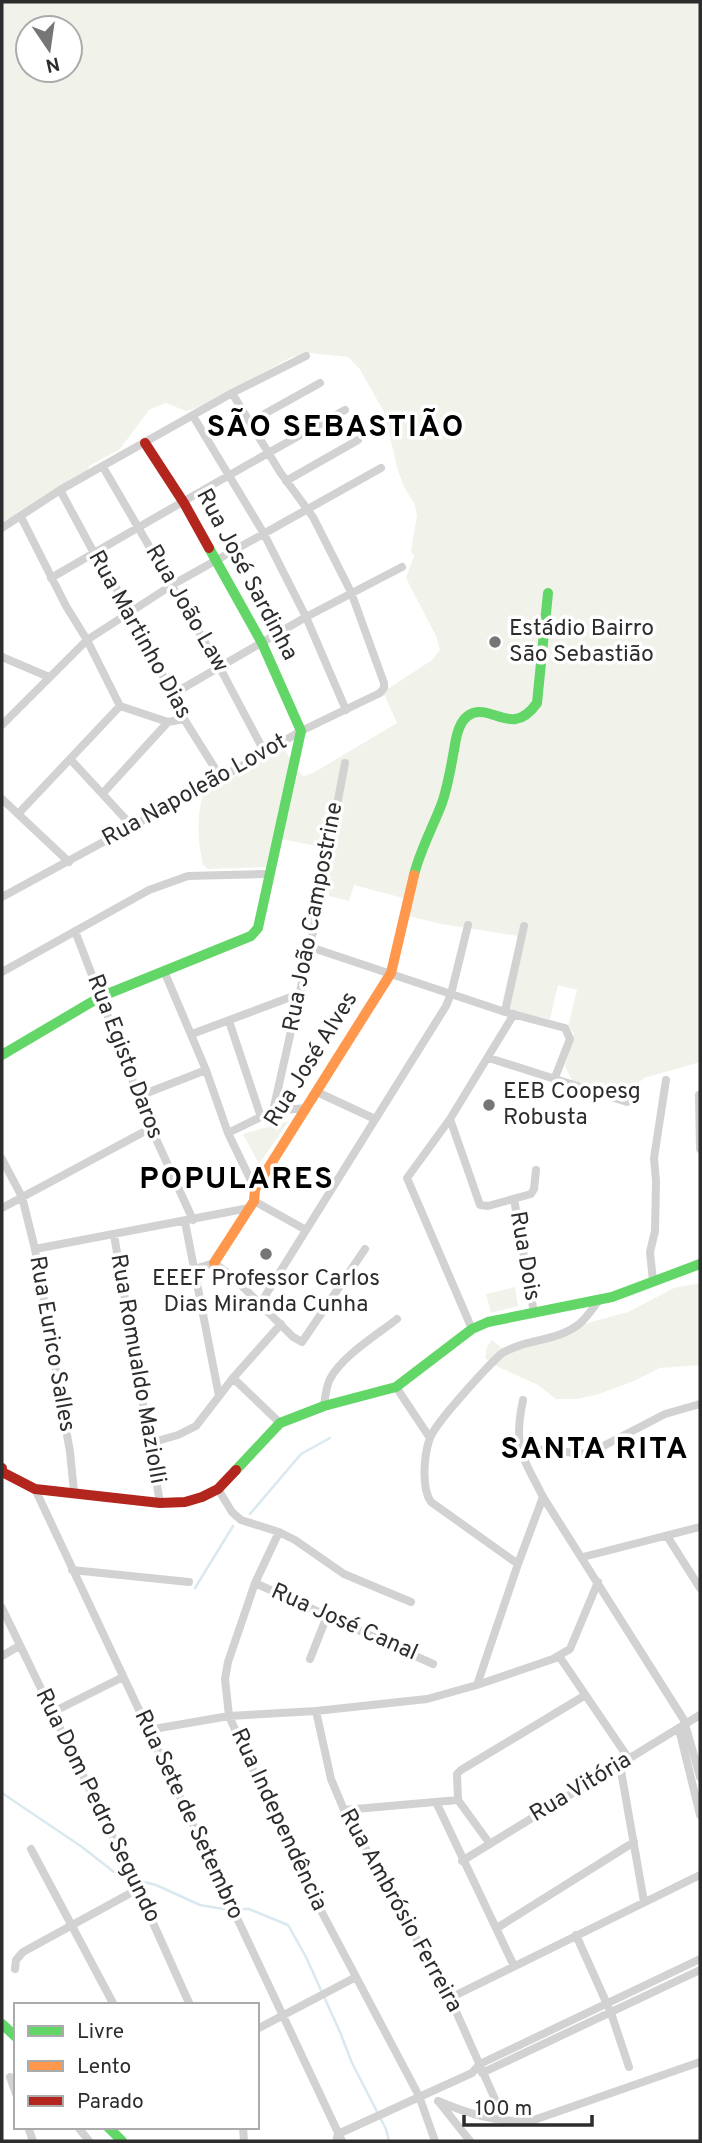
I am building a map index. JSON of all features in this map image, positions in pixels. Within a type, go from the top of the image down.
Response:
[{"type":"street","points":[[2,528],[60,490],[233,393],[306,356]]},
{"type":"street","points":[[250,422],[320,383]]},
{"type":"street","points":[[233,393],[286,481],[308,510],[351,592]]},
{"type":"street","points":[[51,578],[184,503],[227,475],[345,410]]},
{"type":"street","points":[[193,416],[263,533],[306,617],[346,710]]},
{"type":"street","points":[[286,481],[358,440]]},
{"type":"street","name":"Rua José Sardinha","points":[[145,443],[184,503],[262,643],[301,731]]},
{"type":"street","name":"Rua João Law","points":[[103,467],[173,585],[265,753]]},
{"type":"street","points":[[2,725],[87,640],[215,560],[381,468]]},
{"type":"street","name":"Rua Martinho Dias","points":[[60,490],[94,553],[132,613],[184,719],[221,778]]},
{"type":"street","points":[[20,517],[121,706],[168,722],[184,719]]},
{"type":"street","points":[[173,694],[306,617],[401,567]]},
{"type":"street","name":"Rua Napoleão Lovot","points":[[4,892],[69,862],[301,731],[380,693],[384,683],[351,592]]},
{"type":"street","name":"Rua José Alves","points":[[214,1263],[391,973],[416,866],[443,800],[459,726],[465,718],[476,712],[518,719],[532,710],[537,703],[548,593]]},
{"type":"street","points":[[2,657],[48,677]]},
{"type":"street","points":[[18,814],[121,706]]},
{"type":"street","points":[[103,793],[168,722]]},
{"type":"street","points":[[2,1055],[100,997],[251,936],[258,928],[301,731]]},
{"type":"street","points":[[71,760],[132,826]]},
{"type":"street","name":"Rua João Campostrine","points":[[273,1111],[310,947],[345,763]]},
{"type":"street","points":[[2,799],[69,862]]},
{"type":"street","points":[[2,972],[149,890],[173,880],[188,876],[269,874]]},
{"type":"street","points":[[260,1304],[452,994],[468,925]]},
{"type":"street","points":[[472,1329],[407,1178],[450,1119],[489,1058],[509,1013],[524,926]]},
{"type":"street","name":"Rua Egisto Daros","points":[[75,931],[189,1221],[194,1269],[219,1396]]},
{"type":"street","points":[[310,947],[509,1013],[561,1026],[567,1030],[570,1039],[554,1080]]},
{"type":"street","points":[[164,971],[206,1070],[253,1199],[306,1230]]},
{"type":"street","points":[[191,1034],[299,995]]},
{"type":"street","points":[[229,1021],[261,1116]]},
{"type":"street","points":[[489,1058],[627,1101]]},
{"type":"street","points":[[139,1096],[206,1070]]},
{"type":"street","points":[[653,1281],[650,1252],[655,1231],[654,1158],[666,1080]]},
{"type":"street","points":[[317,1092],[375,1119]]},
{"type":"street","points":[[699,1095],[700,1149]]},
{"type":"street","points":[[228,1133],[273,1111],[307,1108]]},
{"type":"street","points":[[450,1119],[480,1204],[488,1206],[531,1194],[536,1170]]},
{"type":"street","points":[[2,1208],[151,1128]]},
{"type":"street","name":"Rua Eurico Salles","points":[[2,1159],[22,1197],[35,1249],[70,1452],[74,1492]]},
{"type":"street","points":[[35,1249],[189,1221],[253,1199]]},
{"type":"street","name":"Rua Dois","points":[[514,1199],[534,1313]]},
{"type":"street","name":"Rua Romualdo Maziolli","points":[[114,1235],[160,1503]]},
{"type":"street","points":[[194,1269],[214,1263],[232,1276],[299,1342],[305,1340],[365,1249]]},
{"type":"street","points":[[2,1470],[35,1489],[160,1503],[185,1502],[202,1497],[218,1489],[280,1423],[324,1406],[396,1387],[472,1329],[488,1322],[599,1300],[700,1264]]},
{"type":"street","points":[[518,1564],[426,1496],[425,1478],[430,1438],[441,1421],[501,1354],[511,1348],[575,1327],[599,1300]]},
{"type":"street","points":[[324,1406],[326,1387],[331,1377],[358,1350],[397,1319]]},
{"type":"street","points":[[150,1443],[178,1435],[196,1426],[233,1378],[281,1324]]},
{"type":"street","points":[[233,1378],[280,1423]]},
{"type":"street","points":[[396,1387],[430,1438]]},
{"type":"street","points":[[523,1400],[517,1430],[520,1448],[544,1497],[583,1557],[682,1727],[700,1777]]},
{"type":"street","points":[[520,1448],[578,1455],[597,1450],[665,1414],[700,1404]]},
{"type":"street","name":"Rua Sete de Setembro","points":[[35,1489],[339,2139]]},
{"type":"street","points":[[218,1489],[232,1512],[241,1520],[279,1532],[344,1574],[411,1602]]},
{"type":"street","points":[[477,1685],[544,1497]]},
{"type":"street","points":[[583,1557],[700,1527]]},
{"type":"street","name":"Rua Independência","points":[[279,1532],[255,1583],[228,1662],[225,1679],[229,1716],[289,1850],[419,2096],[435,2141]]},
{"type":"street","points":[[667,1536],[700,1588]]},
{"type":"street","points":[[72,1570],[189,1581]]},
{"type":"street","points":[[148,1730],[229,1716],[316,1711],[427,1699],[477,1685],[559,1656],[574,1644],[598,1582]]},
{"type":"street","name":"Rua José Canal","points":[[255,1583],[433,1664]]},
{"type":"street","name":"Rua Dom Pedro Segundo","points":[[2,1608],[130,1871],[189,2003]]},
{"type":"street","points":[[310,1659],[327,1616]]},
{"type":"street","points":[[2,1656],[19,1646]]},
{"type":"street","points":[[559,1656],[629,1759]]},
{"type":"street","points":[[53,1712],[122,1677]]},
{"type":"street","points":[[490,1844],[458,1800],[457,1774],[584,1696]]},
{"type":"street","name":"Rua Ambrósio Ferreira","points":[[316,1711],[331,1779],[344,1810],[450,1998],[498,2106]]},
{"type":"street","name":"Rua Vitória","points":[[462,1861],[700,1715]]},
{"type":"street","points":[[682,1727],[700,1815]]},
{"type":"street","points":[[620,1765],[644,1902]]},
{"type":"street","points":[[344,1810],[437,1804],[458,1800]]},
{"type":"street","points":[[437,1804],[514,1966]]},
{"type":"street","points":[[497,1928],[634,1842]]},
{"type":"street","points":[[31,1849],[113,2003]]},
{"type":"street","points":[[450,1998],[700,1875]]},
{"type":"street","points":[[15,1969],[16,1959],[23,1952],[72,1927],[137,1886]]},
{"type":"street","points":[[576,1935],[611,2012],[629,2067]]},
{"type":"street","points":[[339,2139],[386,2111],[472,2073],[480,2064],[700,1959]]},
{"type":"street","points":[[472,2073],[484,2073],[700,1970]]},
{"type":"street","points":[[259,2028],[356,1977]]},
{"type":"street","points":[[527,2042],[532,2051]]},
{"type":"street","points":[[439,2101],[461,2111],[503,2122],[531,2121],[700,2062]]},
{"type":"street","points":[[430,2092],[470,2141]]},
{"type":"shaded area","points":[[2,2],[700,2],[700,1062],[644,1078],[635,1086],[620,1092],[573,1083],[565,1066],[574,1034],[568,1026],[577,990],[558,985],[550,1019],[504,1009],[502,1003],[518,936],[441,924],[400,914],[403,898],[354,885],[349,901],[329,896],[326,855],[321,847],[282,839],[270,867],[208,869],[203,865],[198,830],[203,795],[284,747],[295,768],[303,776],[313,773],[397,723],[383,692],[432,660],[440,650],[436,636],[406,578],[414,556],[411,551],[417,515],[414,503],[398,471],[384,412],[359,368],[348,357],[309,353],[292,357],[200,407],[186,411],[166,403],[149,410],[120,449],[89,466],[86,479],[2,532]]},
{"type":"shaded area","points":[[289,1121],[259,1164],[243,1134]]},
{"type":"shaded area","points":[[700,1283],[700,1365],[660,1368],[599,1394],[577,1399],[556,1399],[538,1385],[496,1366],[485,1358],[487,1347],[492,1340],[504,1350],[521,1341],[628,1312],[674,1288]]},
{"type":"shaded area","points":[[515,1287],[518,1306],[491,1313],[486,1294]]},
{"type":"waterway","points":[[250,1514],[301,1454],[330,1438]]},
{"type":"waterway","points":[[195,1588],[233,1526]]},
{"type":"waterway","points":[[2,1793],[114,1872],[129,1878]]},
{"type":"waterway","points":[[136,1880],[156,1885],[200,1905],[249,1909],[288,1925],[306,1957],[352,2063],[386,2129],[389,2141]]},
{"type":"traffic: fast","points":[[2,1055],[100,997],[251,936],[258,928],[301,731],[262,643],[209,548]]},
{"type":"traffic: fast","points":[[414,875],[444,795],[459,727],[463,720],[473,713],[481,712],[504,718],[520,718],[537,703],[548,593]]},
{"type":"traffic: fast","points":[[236,1470],[280,1423],[324,1406],[396,1387],[472,1329],[488,1322],[612,1297],[700,1264]]},
{"type":"traffic: fast","points":[[2,2024],[14,2035]]},
{"type":"traffic: fast","points":[[110,2129],[122,2141]]},
{"type":"traffic: slow","points":[[214,1263],[254,1201],[255,1189],[391,973],[414,875]]},
{"type":"traffic: jam","points":[[145,443],[209,548]]},
{"type":"traffic: jam","points":[[2,1468],[2,1472],[35,1489],[160,1503],[185,1502],[202,1497],[218,1489],[236,1470]]},
{"type":"place","name":"Estádio Bairro São Sebastião","points":[[495,642]]},
{"type":"place","name":"EEB Coopesg Robusta","points":[[489,1105]]},
{"type":"place","name":"EEEF Professor Carlos Dias Miranda Cunha","points":[[266,1254]]},
{"type":"district","name":"SÃO SEBASTIÃO","points":[[336,428]]},
{"type":"district","name":"POPULARES","points":[[237,1180]]},
{"type":"district","name":"SANTA RITA","points":[[595,1450]]}]
